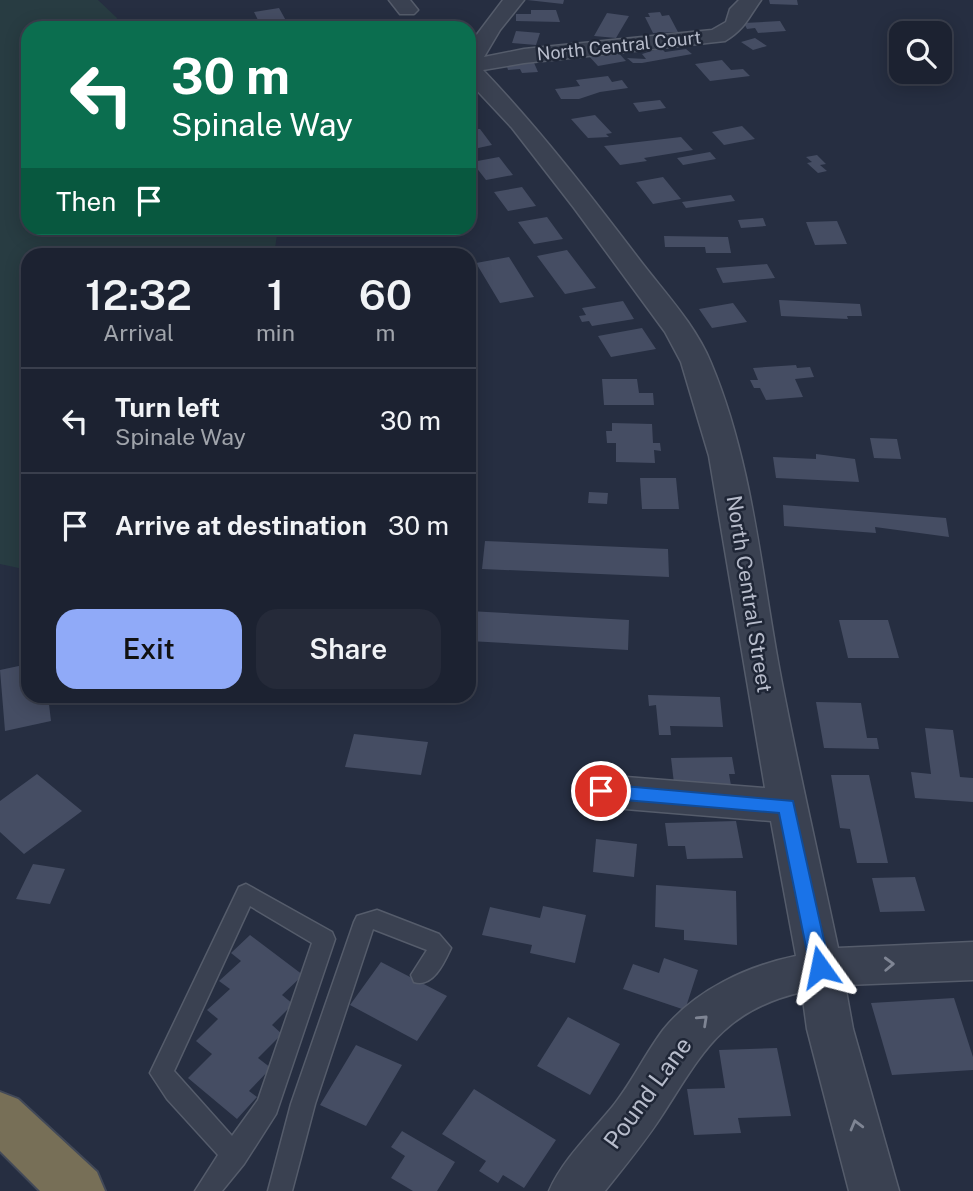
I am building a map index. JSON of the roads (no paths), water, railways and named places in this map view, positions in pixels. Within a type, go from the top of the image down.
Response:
[{"type":"highway","points":[[0,1116],[78,1191]]},
{"type":"street","points":[[476,54],[491,27],[514,0]]},
{"type":"street","name":"North Central Court","points":[[476,65],[524,56],[717,36],[735,26],[741,9],[751,0]]},
{"type":"street","name":"North Central Street","points":[[476,74],[520,123],[583,203],[679,331],[696,362],[726,456],[786,806],[820,967],[830,1029],[874,1191]]},
{"type":"street","points":[[601,791],[786,806]]},
{"type":"street","name":"Pound Lane","points":[[574,1191],[639,1109],[675,1051],[712,1012],[745,990],[820,967],[973,961]]},
{"type":"lane","points":[[208,1191],[235,1156],[268,1106],[324,939],[246,893],[162,1073],[174,1091],[235,1156]]},
{"type":"lane","points":[[280,1191],[303,1104],[365,922],[377,919],[431,941],[440,948],[422,975]]}]
